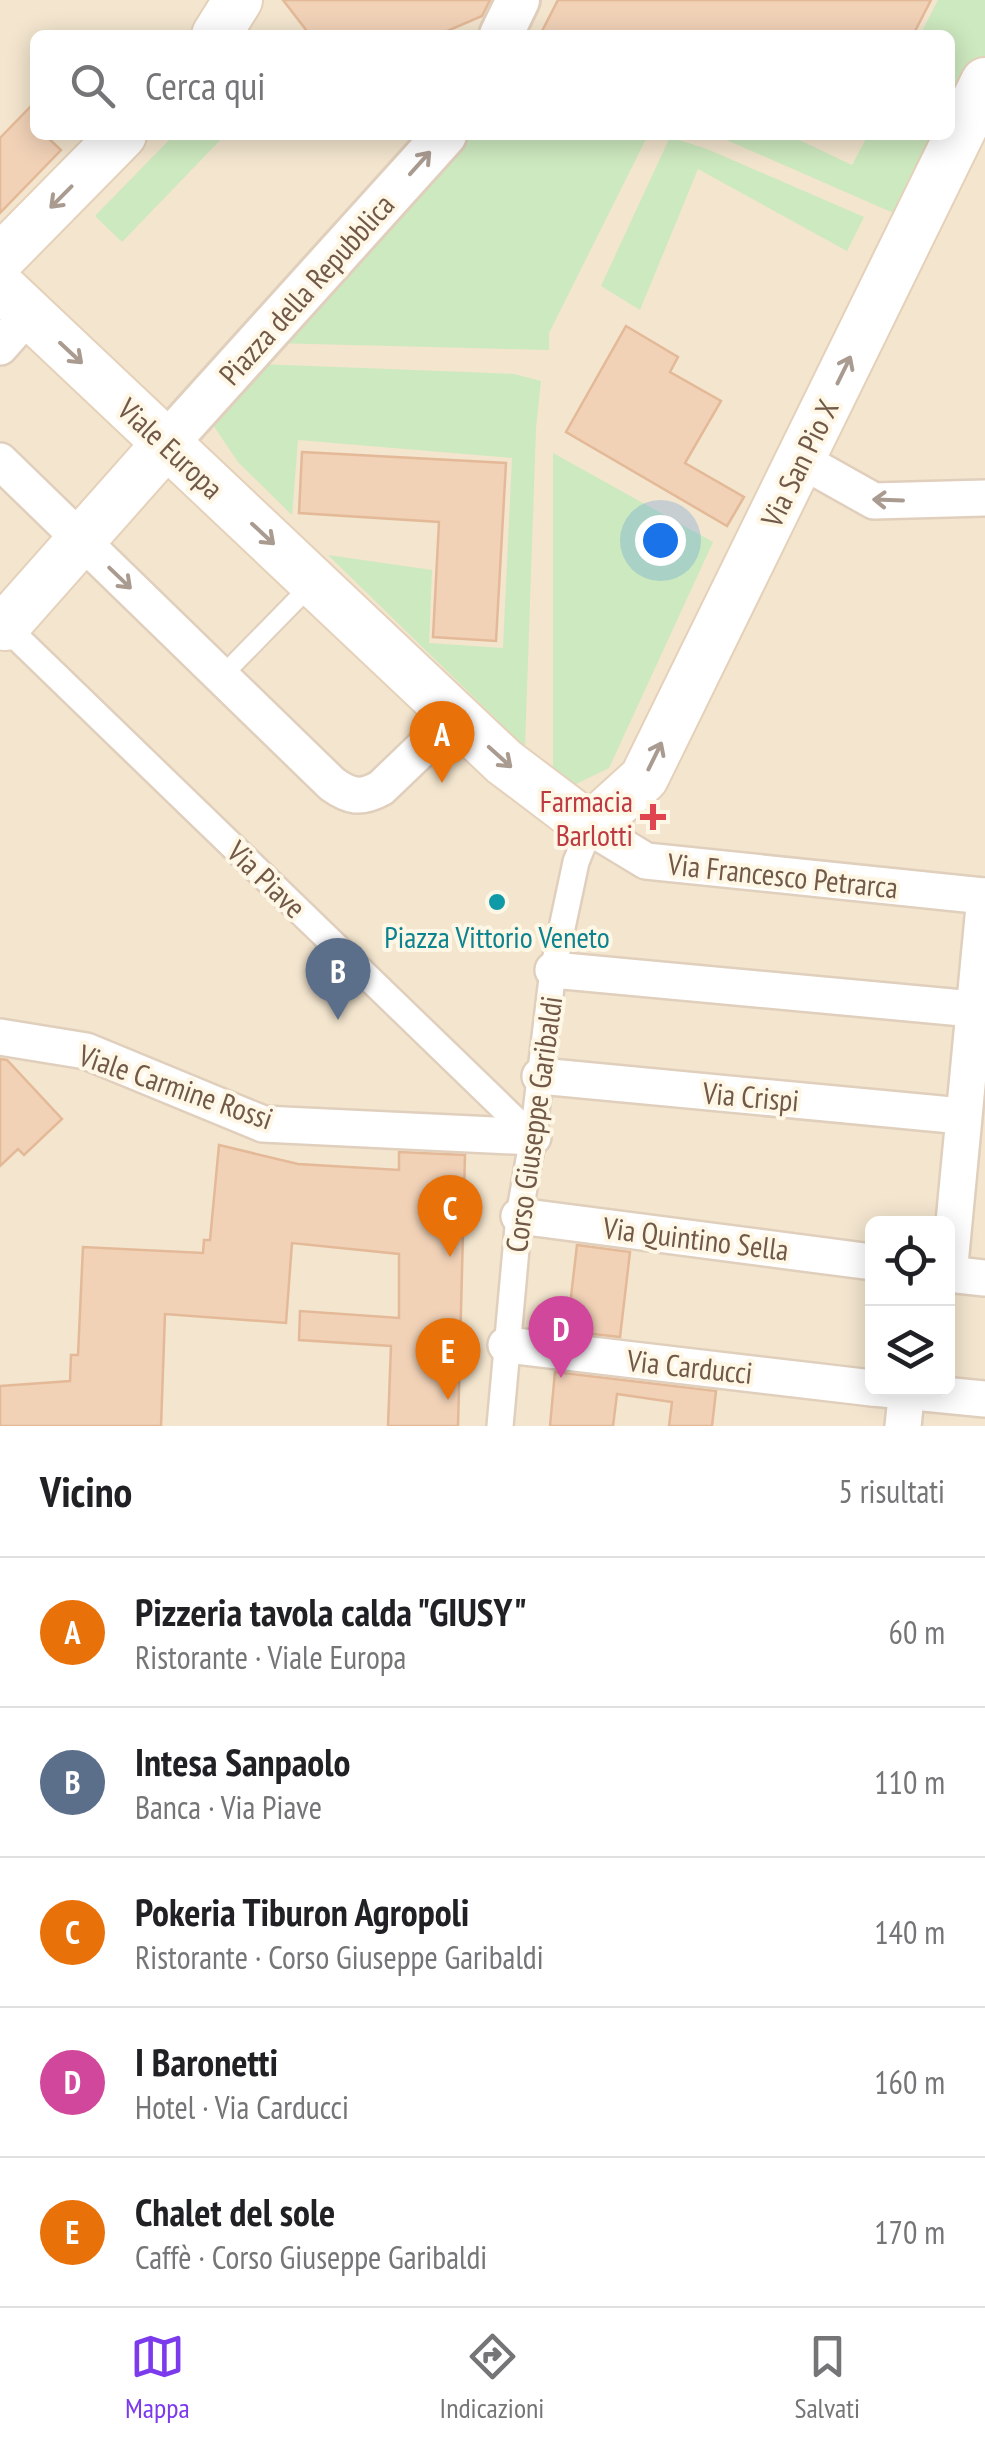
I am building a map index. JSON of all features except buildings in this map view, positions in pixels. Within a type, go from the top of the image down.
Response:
[{"type":"main road","points":[[219,30],[238,0]]},
{"type":"main road","name":"Via San Pio X","points":[[590,827],[644,778],[985,82]]},
{"type":"main road","points":[[0,260],[117,140]]},
{"type":"main road","name":"Viale Europa","points":[[10,316],[167,443],[504,762],[590,827]]},
{"type":"main road","points":[[2,626],[167,443]]},
{"type":"street","points":[[503,30],[518,0]]},
{"type":"street","name":"Piazza della Repubblica","points":[[167,443],[440,140]]},
{"type":"street","points":[[800,460],[874,501],[985,498]]},
{"type":"street","points":[[0,461],[332,784],[349,796],[368,795],[380,788],[456,716]]},
{"type":"street","name":"Via Piave","points":[[2,626],[533,1137]]},
{"type":"street","name":"Via Francesco Petrarca","points":[[590,827],[646,861],[985,896]]},
{"type":"street","name":"Corso Giuseppe Garibaldi","points":[[500,1426],[519,1216],[533,1137],[553,970],[576,862],[590,827]]},
{"type":"street","points":[[953,1216],[985,896]]},
{"type":"street","points":[[553,970],[973,1009]]},
{"type":"street","name":"Viale Carmine Rossi","points":[[0,1037],[86,1051],[263,1124],[533,1137]]},
{"type":"street","name":"Via Crispi","points":[[540,1076],[962,1116]]},
{"type":"street","name":"Via Quintino Sella","points":[[519,1216],[865,1261]]},
{"type":"street","points":[[955,1275],[985,1278]]},
{"type":"street","name":"Via Carducci","points":[[506,1346],[892,1397],[985,1399]]},
{"type":"lane","points":[[221,677],[314,582]]},
{"type":"shaded area","points":[[0,0],[985,0],[985,1426],[0,1426]]},
{"type":"green space","points":[[938,0],[985,0],[985,58],[955,118],[955,30],[923,30]]},
{"type":"green space","points":[[169,140],[220,140],[122,242],[95,216]]},
{"type":"green space","points":[[464,140],[646,140],[549,333],[549,350],[273,343]]},
{"type":"green space","points":[[669,140],[707,149],[864,217],[847,251],[698,169],[640,310],[601,286]]},
{"type":"green space","points":[[726,140],[800,140],[852,165],[865,140],[944,140],[905,218]]},
{"type":"green space","points":[[258,364],[514,374],[541,381],[525,747],[328,555],[432,570],[429,643],[503,648],[512,458],[298,440],[292,515],[238,462],[213,425]]},
{"type":"green space","points":[[553,453],[713,542],[609,768],[576,784],[553,781]]},
{"type":"place","name":"Pizzeria tavola calda \"GIUSY\"","points":[[442,783]]},
{"type":"place","name":"Farmacia Barlotti","points":[[653,817]]},
{"type":"place","name":"Piazza Vittorio Veneto","points":[[497,902]]},
{"type":"place","name":"Intesa Sanpaolo","points":[[338,1020]]},
{"type":"place","name":"Pokeria Tiburon Agropoli","points":[[450,1257]]},
{"type":"place","name":"I Baronetti","points":[[561,1378]]},
{"type":"place","name":"Chalet del sole","points":[[448,1400]]}]
